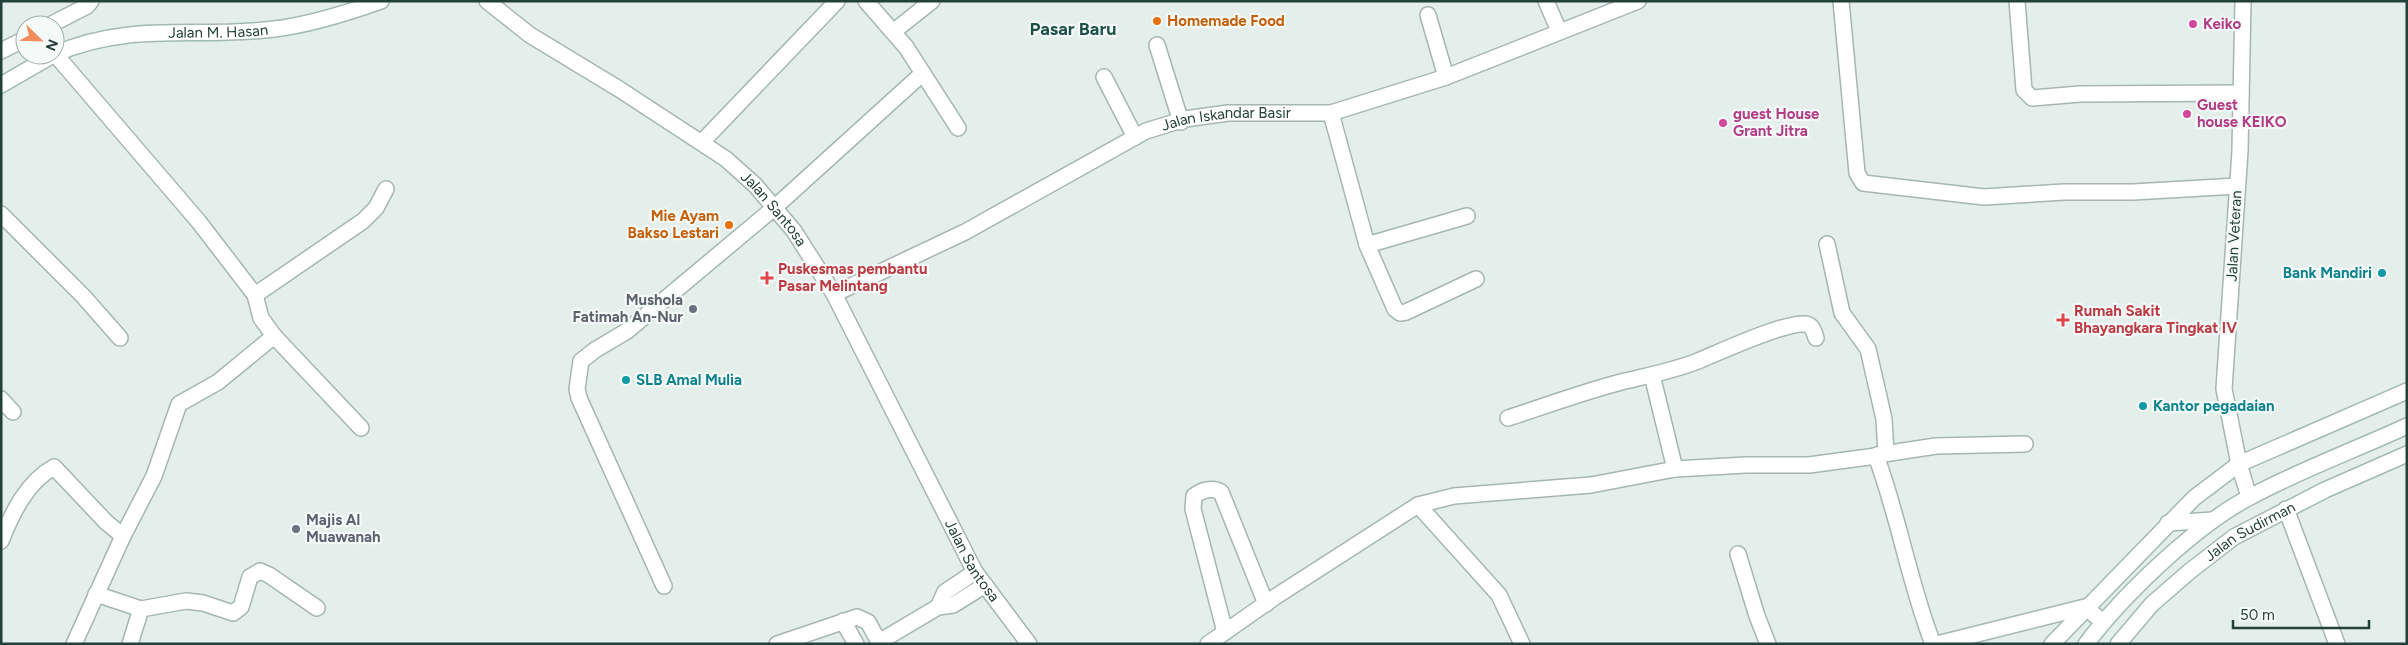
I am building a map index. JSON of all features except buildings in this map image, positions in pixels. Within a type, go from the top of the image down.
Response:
[{"type":"street","points":[[65,17],[87,6],[91,1]]},
{"type":"street","name":"Jalan M. Hasan","points":[[65,50],[87,41],[120,34],[155,31],[273,29],[354,10],[381,1]]},
{"type":"street","name":"Jalan Santosa","points":[[486,1],[530,35],[702,142],[755,185],[794,231],[834,294],[975,572],[1029,644]]},
{"type":"street","points":[[702,142],[837,1]]},
{"type":"street","points":[[866,1],[906,47],[958,128]]},
{"type":"street","points":[[893,32],[932,1]]},
{"type":"street","points":[[1546,1],[1559,31]]},
{"type":"street","name":"Jalan Iskandar Basir","points":[[834,294],[965,232],[1146,131],[1182,122],[1185,119],[1228,113],[1331,114],[1446,77],[1638,1]]},
{"type":"street","points":[[1841,1],[1857,173],[1863,183],[1984,197],[2064,192],[2133,192],[2237,186]]},
{"type":"street","points":[[2017,1],[2024,90],[2031,97],[2080,94],[2241,93]]},
{"type":"street","name":"Jalan Veteran","points":[[2243,1],[2240,151],[2224,389],[2239,464],[2250,497]]},
{"type":"street","points":[[1428,15],[1446,77]]},
{"type":"street","points":[[1,51],[15,43]]},
{"type":"street","points":[[1157,46],[1182,122]]},
{"type":"street","name":"Jalan M. Hasan","points":[[1,85],[35,65]]},
{"type":"street","points":[[64,65],[187,207],[255,295],[260,318],[274,336],[361,428]]},
{"type":"street","points":[[664,586],[579,398],[577,389],[581,361],[626,331],[774,208],[923,73]]},
{"type":"street","points":[[1104,77],[1135,137]]},
{"type":"street","points":[[1331,114],[1368,245],[1395,309],[1400,313],[1406,312],[1476,280]]},
{"type":"street","points":[[255,295],[363,221],[376,208],[386,189]]},
{"type":"street","points":[[1,214],[83,296],[120,338]]},
{"type":"street","points":[[1368,245],[1467,216]]},
{"type":"street","points":[[1827,244],[1842,313],[1868,350],[1884,419],[1881,454],[1894,519],[1907,557],[1922,616],[1935,644],[2085,607]]},
{"type":"street","points":[[1508,418],[1620,382],[1652,375],[1697,361],[1790,326],[1809,325],[1814,329],[1816,338]]},
{"type":"street","points":[[74,644],[123,536],[154,476],[178,404],[218,382],[274,336]]},
{"type":"street","points":[[1652,375],[1675,469]]},
{"type":"street","points":[[2052,644],[2085,607],[2168,523],[2194,498],[2239,464],[2407,391]]},
{"type":"street","points":[[1,399],[13,412]]},
{"type":"street","name":"Jalan Sudirman","points":[[2086,644],[2103,622],[2169,557],[2213,520],[2250,497],[2407,426]]},
{"type":"street","points":[[1208,644],[1266,604],[1418,506],[1454,496],[1591,485],[1675,469],[1746,465],[1809,465],[1936,446],[2025,444]]},
{"type":"street","name":"Jalan Sudirman","points":[[2118,644],[2152,604],[2190,571],[2234,537],[2286,508],[2407,454]]},
{"type":"street","points":[[1,541],[11,515],[18,504],[47,471],[54,467],[106,522],[123,536]]},
{"type":"street","points":[[1225,632],[1193,509],[1194,496],[1200,490],[1216,490],[1221,492],[1266,604]]},
{"type":"street","points":[[1418,506],[1499,596],[1522,644]]},
{"type":"street","points":[[2286,508],[2337,644]]},
{"type":"street","name":"Jalan Sudirman","points":[[2168,523],[2213,520]]},
{"type":"street","points":[[1738,554],[1756,616],[1768,644]]},
{"type":"street","points":[[96,594],[140,609],[186,601],[203,603],[234,613],[241,607],[250,577],[260,572],[268,575],[317,608]]},
{"type":"street","points":[[938,607],[945,592],[975,572]]},
{"type":"street","points":[[776,644],[856,617],[866,620],[879,643],[938,607],[953,605],[985,585]]},
{"type":"street","points":[[2085,607],[2103,622]]},
{"type":"street","points":[[130,644],[140,609]]},
{"type":"street","points":[[843,621],[856,644]]},
{"type":"place","name":"Homemade Food","points":[[1157,21]]},
{"type":"place","name":"Keiko","points":[[2193,24]]},
{"type":"place","name":"Guest house KEIKO","points":[[2187,114]]},
{"type":"place","name":"guest House Grant Jitra","points":[[1723,123]]},
{"type":"place","name":"Mie Ayam Bakso Lestari","points":[[729,225]]},
{"type":"place","name":"Bank Mandiri","points":[[2382,273]]},
{"type":"place","name":"Puskesmas pembantu Pasar Melintang","points":[[767,278]]},
{"type":"place","name":"Mushola Fatimah An-Nur","points":[[693,309]]},
{"type":"place","name":"Rumah Sakit Bhayangkara Tingkat IV","points":[[2063,320]]},
{"type":"place","name":"SLB Amal Mulia","points":[[626,380]]},
{"type":"place","name":"Kantor pegadaian","points":[[2143,406]]},
{"type":"place","name":"Majis Al Muawanah","points":[[296,529]]},
{"type":"district","name":"Pasar Baru","points":[[1073,29]]}]
